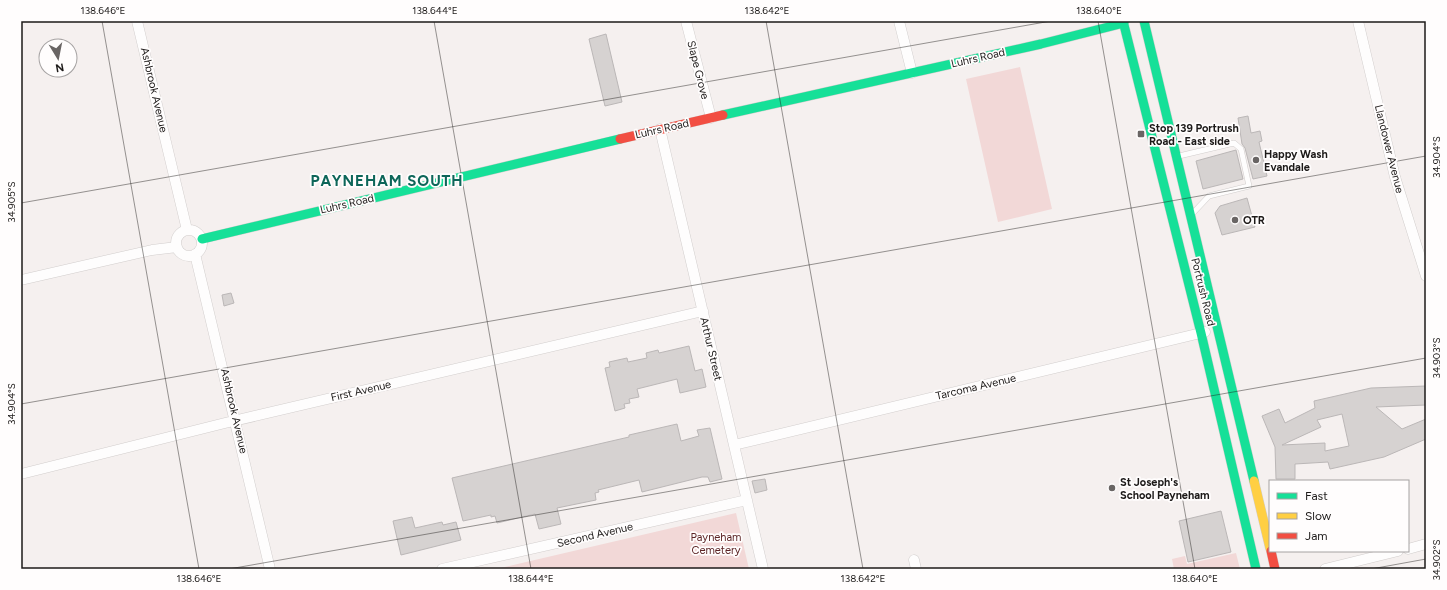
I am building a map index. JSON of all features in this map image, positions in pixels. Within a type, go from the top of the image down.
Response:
[{"type":"main road","name":"Portrush Road","points":[[1144,21],[1174,159],[1190,216],[1218,329],[1269,546]]},
{"type":"main road","name":"Luhrs Road","points":[[202,239],[660,129],[1041,44],[1124,22]]},
{"type":"main road","name":"Portrush Road","points":[[1124,22],[1164,167],[1256,569]]},
{"type":"main road","points":[[1124,22],[1137,34],[1152,53]]},
{"type":"main road","name":"Portrush Road","points":[[1271,552],[1275,569]]},
{"type":"street","name":"Ashbrook Avenue","points":[[137,21],[187,230]]},
{"type":"street","name":"Slape Grove","points":[[686,21],[711,118]]},
{"type":"street","points":[[899,21],[912,73]]},
{"type":"street","name":"Llandower Avenue","points":[[1358,21],[1395,177],[1426,276]]},
{"type":"street","name":"Arthur Street","points":[[660,129],[764,569]]},
{"type":"street","points":[[187,230],[195,232],[202,239],[201,248],[195,254],[182,254],[177,247],[177,237],[187,230]]},
{"type":"street","points":[[21,280],[152,250],[177,247]]},
{"type":"street","name":"Ashbrook Avenue","points":[[195,254],[236,420],[270,569]]},
{"type":"street","name":"First Avenue","points":[[21,474],[236,420],[702,311]]},
{"type":"street","name":"Tarcoma Avenue","points":[[734,445],[1218,329]]},
{"type":"street","name":"Second Avenue","points":[[442,569],[747,500]]},
{"type":"street","points":[[1409,549],[1426,544]]},
{"type":"street","points":[[1325,569],[1394,552]]},
{"type":"lane","points":[[1174,159],[1234,143],[1241,148],[1250,186],[1209,196],[1190,216]]},
{"type":"green space","points":[[1020,67],[1052,209],[998,222],[966,79]]},
{"type":"green space","name":"Payneham Cemetery","points":[[736,513],[749,569],[496,569]]},
{"type":"green space","points":[[1236,553],[1240,569],[1174,569],[1172,559],[1185,556],[1187,564]]},
{"type":"building","points":[[606,34],[622,102],[605,106],[589,39]]},
{"type":"building","name":"Happy Wash Evandale","points":[[1248,116],[1251,133],[1260,131],[1262,141],[1259,142],[1267,176],[1253,179],[1245,148],[1242,144],[1238,118]]},
{"type":"building","points":[[1236,150],[1243,179],[1203,189],[1196,161]]},
{"type":"building","name":"OTR","points":[[1247,198],[1255,227],[1222,235],[1215,213],[1220,206]]},
{"type":"building","points":[[231,293],[234,303],[224,306],[222,295]]},
{"type":"building","points":[[689,346],[695,371],[702,369],[706,387],[680,393],[677,379],[637,389],[639,397],[629,399],[630,403],[624,404],[625,408],[615,411],[605,368],[610,367],[609,362],[627,358],[628,362],[647,358],[646,353],[658,350],[659,353]]},
{"type":"building","points":[[1426,386],[1426,405],[1376,407],[1402,429],[1426,419],[1426,439],[1384,457],[1330,469],[1328,462],[1295,464],[1295,479],[1276,479],[1275,447],[1262,416],[1279,409],[1285,423],[1315,408],[1314,401],[1371,388]],"holes":[[[1342,414],[1349,446],[1325,451],[1325,443],[1282,445],[1321,427],[1317,420]]]},
{"type":"building","points":[[677,424],[681,441],[699,436],[697,430],[710,428],[722,479],[710,482],[708,477],[702,477],[642,492],[639,480],[598,490],[599,492],[595,493],[596,500],[557,508],[561,524],[539,529],[535,514],[497,523],[495,516],[491,517],[491,515],[463,521],[452,478],[629,437],[629,435]]},
{"type":"building","points":[[765,479],[767,490],[755,493],[752,481]]},
{"type":"building","points":[[1221,511],[1231,552],[1188,562],[1179,521]]},
{"type":"building","points":[[412,517],[415,528],[442,522],[443,525],[456,522],[461,540],[401,555],[393,521]]},
{"type":"traffic: fast","points":[[1123,21],[1201,333],[1256,569]]},
{"type":"traffic: fast","points":[[1144,21],[1254,481]]},
{"type":"traffic: fast","points":[[723,115],[1041,44],[1124,23]]},
{"type":"traffic: fast","points":[[202,239],[620,139]]},
{"type":"traffic: slow","points":[[1254,481],[1269,544]]},
{"type":"traffic: jam","points":[[620,139],[723,115]]},
{"type":"traffic: jam","points":[[1271,552],[1275,569]]},
{"type":"place","name":"Stop 139 Portrush Road - East side","points":[[1141,134]]},
{"type":"place","name":"Happy Wash Evandale","points":[[1256,160]]},
{"type":"place","name":"OTR","points":[[1235,220]]},
{"type":"place","name":"St Joseph's School Payneham","points":[[1112,488]]},
{"type":"district","name":"PAYNEHAM SOUTH","points":[[387,181]]}]
